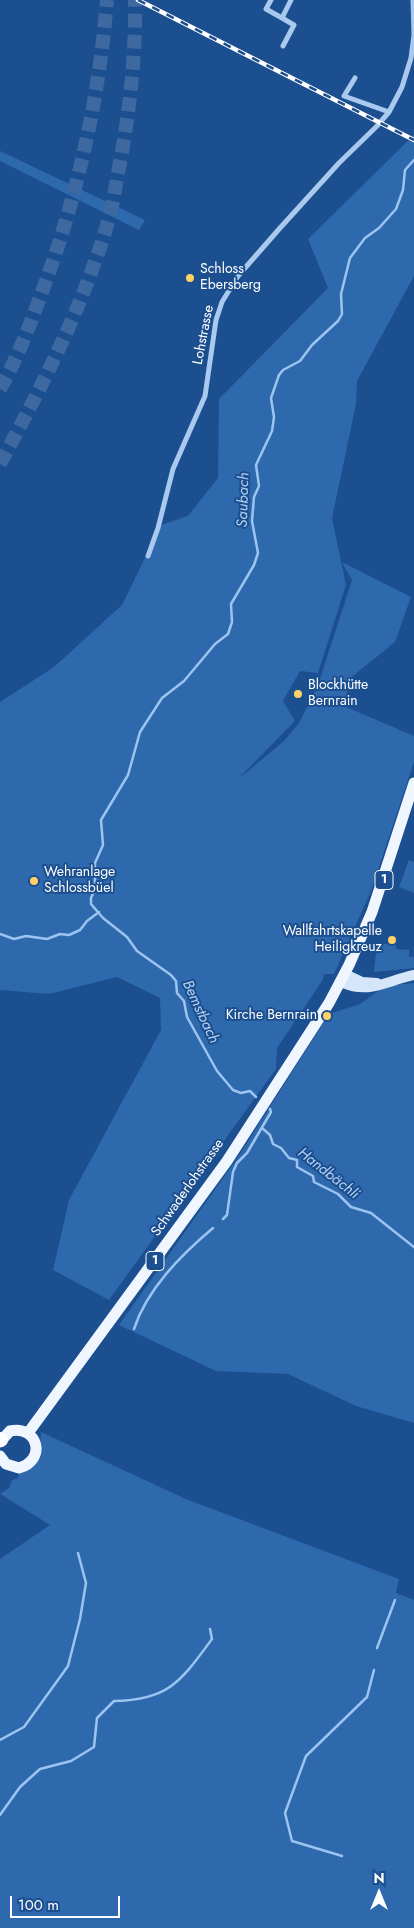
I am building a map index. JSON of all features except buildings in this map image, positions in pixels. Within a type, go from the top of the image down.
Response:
[{"type":"main road","name":"1","points":[[343,978],[386,874],[414,782]]},
{"type":"main road","points":[[343,978],[380,983],[414,975]]},
{"type":"main road","name":"Schwaderlohstrasse","points":[[28,1433],[227,1161],[329,1003],[343,978]]},
{"type":"main road","points":[[0,1440],[10,1431],[23,1431],[28,1433],[35,1442],[34,1457],[25,1466],[19,1468],[2,1464]]},
{"type":"street","points":[[271,0],[266,9],[294,25],[283,46]]},
{"type":"street","points":[[282,18],[291,0]]},
{"type":"street","name":"Lohstrasse","points":[[148,556],[158,528],[173,469],[205,396],[216,320],[222,302],[238,276],[339,163],[378,126],[388,112],[402,86],[411,58],[414,35],[413,0]]},
{"type":"street","points":[[355,78],[344,96],[388,112]]},
{"type":"shaded area","points":[[414,135],[414,276],[357,381],[356,404],[332,518],[346,585],[318,673],[300,671],[283,701],[295,721],[237,780],[284,741],[299,723],[317,688],[352,580],[342,562],[411,597],[395,642],[348,680],[346,707],[414,736],[414,762],[371,891],[334,974],[324,974],[322,981],[277,1048],[276,1069],[109,1300],[53,1270],[69,1200],[161,1030],[160,998],[117,977],[49,994],[0,990],[0,702],[54,667],[122,605],[161,525],[188,516],[218,478],[219,399],[328,288],[308,239]]},
{"type":"shaded area","points":[[0,151],[145,220],[139,230],[0,161]]},
{"type":"shaded area","points":[[409,860],[414,862],[414,893],[399,887]]},
{"type":"shaded area","points":[[377,943],[396,945],[396,949],[409,950],[409,957],[414,957],[414,968],[374,972]]},
{"type":"shaded area","points":[[414,983],[414,1423],[356,1406],[288,1374],[216,1371],[119,1325],[238,1157],[329,1014],[360,1004],[385,986]]},
{"type":"shaded area","points":[[41,1432],[186,1499],[399,1579],[396,1593],[414,1600],[414,1928],[0,1928],[0,1559],[50,1525],[0,1494],[9,1488],[12,1480],[18,1478],[19,1473],[40,1447]]},
{"type":"waterway","name":"Saubach","points":[[256,1097],[250,1091],[241,1093],[233,1090],[217,1071],[187,1017],[184,1001],[177,993],[176,981],[171,975],[137,951],[127,937],[103,918],[91,904],[91,898],[95,889],[95,863],[103,845],[101,820],[128,775],[140,732],[162,698],[184,681],[215,644],[228,634],[232,622],[231,604],[254,565],[258,553],[252,521],[254,497],[259,486],[256,465],[272,431],[274,417],[271,398],[279,375],[283,370],[300,361],[312,345],[338,321],[342,314],[341,294],[350,258],[365,238],[379,228],[396,209],[403,190],[405,170],[414,160]]},
{"type":"waterway","name":"Saubach","points":[[0,934],[14,939],[26,936],[47,939],[60,934],[69,935],[80,930],[87,921],[99,912]]},
{"type":"waterway","name":"Bemstbach","points":[[223,1219],[227,1215],[233,1172],[237,1163],[247,1153],[271,1112],[270,1109]]},
{"type":"waterway","name":"Handbächli","points":[[262,1128],[270,1135],[273,1144],[281,1148],[289,1158],[297,1160],[297,1167],[313,1176],[314,1182],[338,1194],[351,1207],[371,1213],[414,1247]]},
{"type":"waterway","name":"Bemstbach","points":[[134,1329],[147,1300],[166,1274],[177,1261],[213,1228]]},
{"type":"waterway","points":[[0,1740],[24,1727],[68,1666],[80,1619],[86,1583],[78,1553]]},
{"type":"waterway","points":[[377,1648],[395,1600]]},
{"type":"waterway","points":[[0,1815],[20,1787],[40,1769],[71,1761],[94,1747],[97,1718],[114,1701],[148,1697],[161,1692],[182,1677],[212,1639],[210,1629]]},
{"type":"waterway","points":[[342,1856],[292,1841],[285,1813],[306,1756],[367,1697],[374,1670]]},
{"type":"tunnel","points":[[0,389],[18,354],[55,257],[76,185],[92,112],[107,0]]},
{"type":"tunnel","points":[[0,464],[46,376],[74,315],[98,254],[108,222],[114,198],[128,109],[133,65],[135,0]]},
{"type":"railway","points":[[138,0],[414,140]]},
{"type":"place","name":"Schloss Ebersberg","points":[[190,278]]},
{"type":"place","name":"Blockhütte Bernrain","points":[[298,694]]},
{"type":"place","name":"Wehranlage Schlossbüel","points":[[34,881]]},
{"type":"place","name":"Wallfahrtskapelle Heiligkreuz","points":[[392,940]]},
{"type":"place","name":"Kirche Bernrain","points":[[327,1016]]}]
